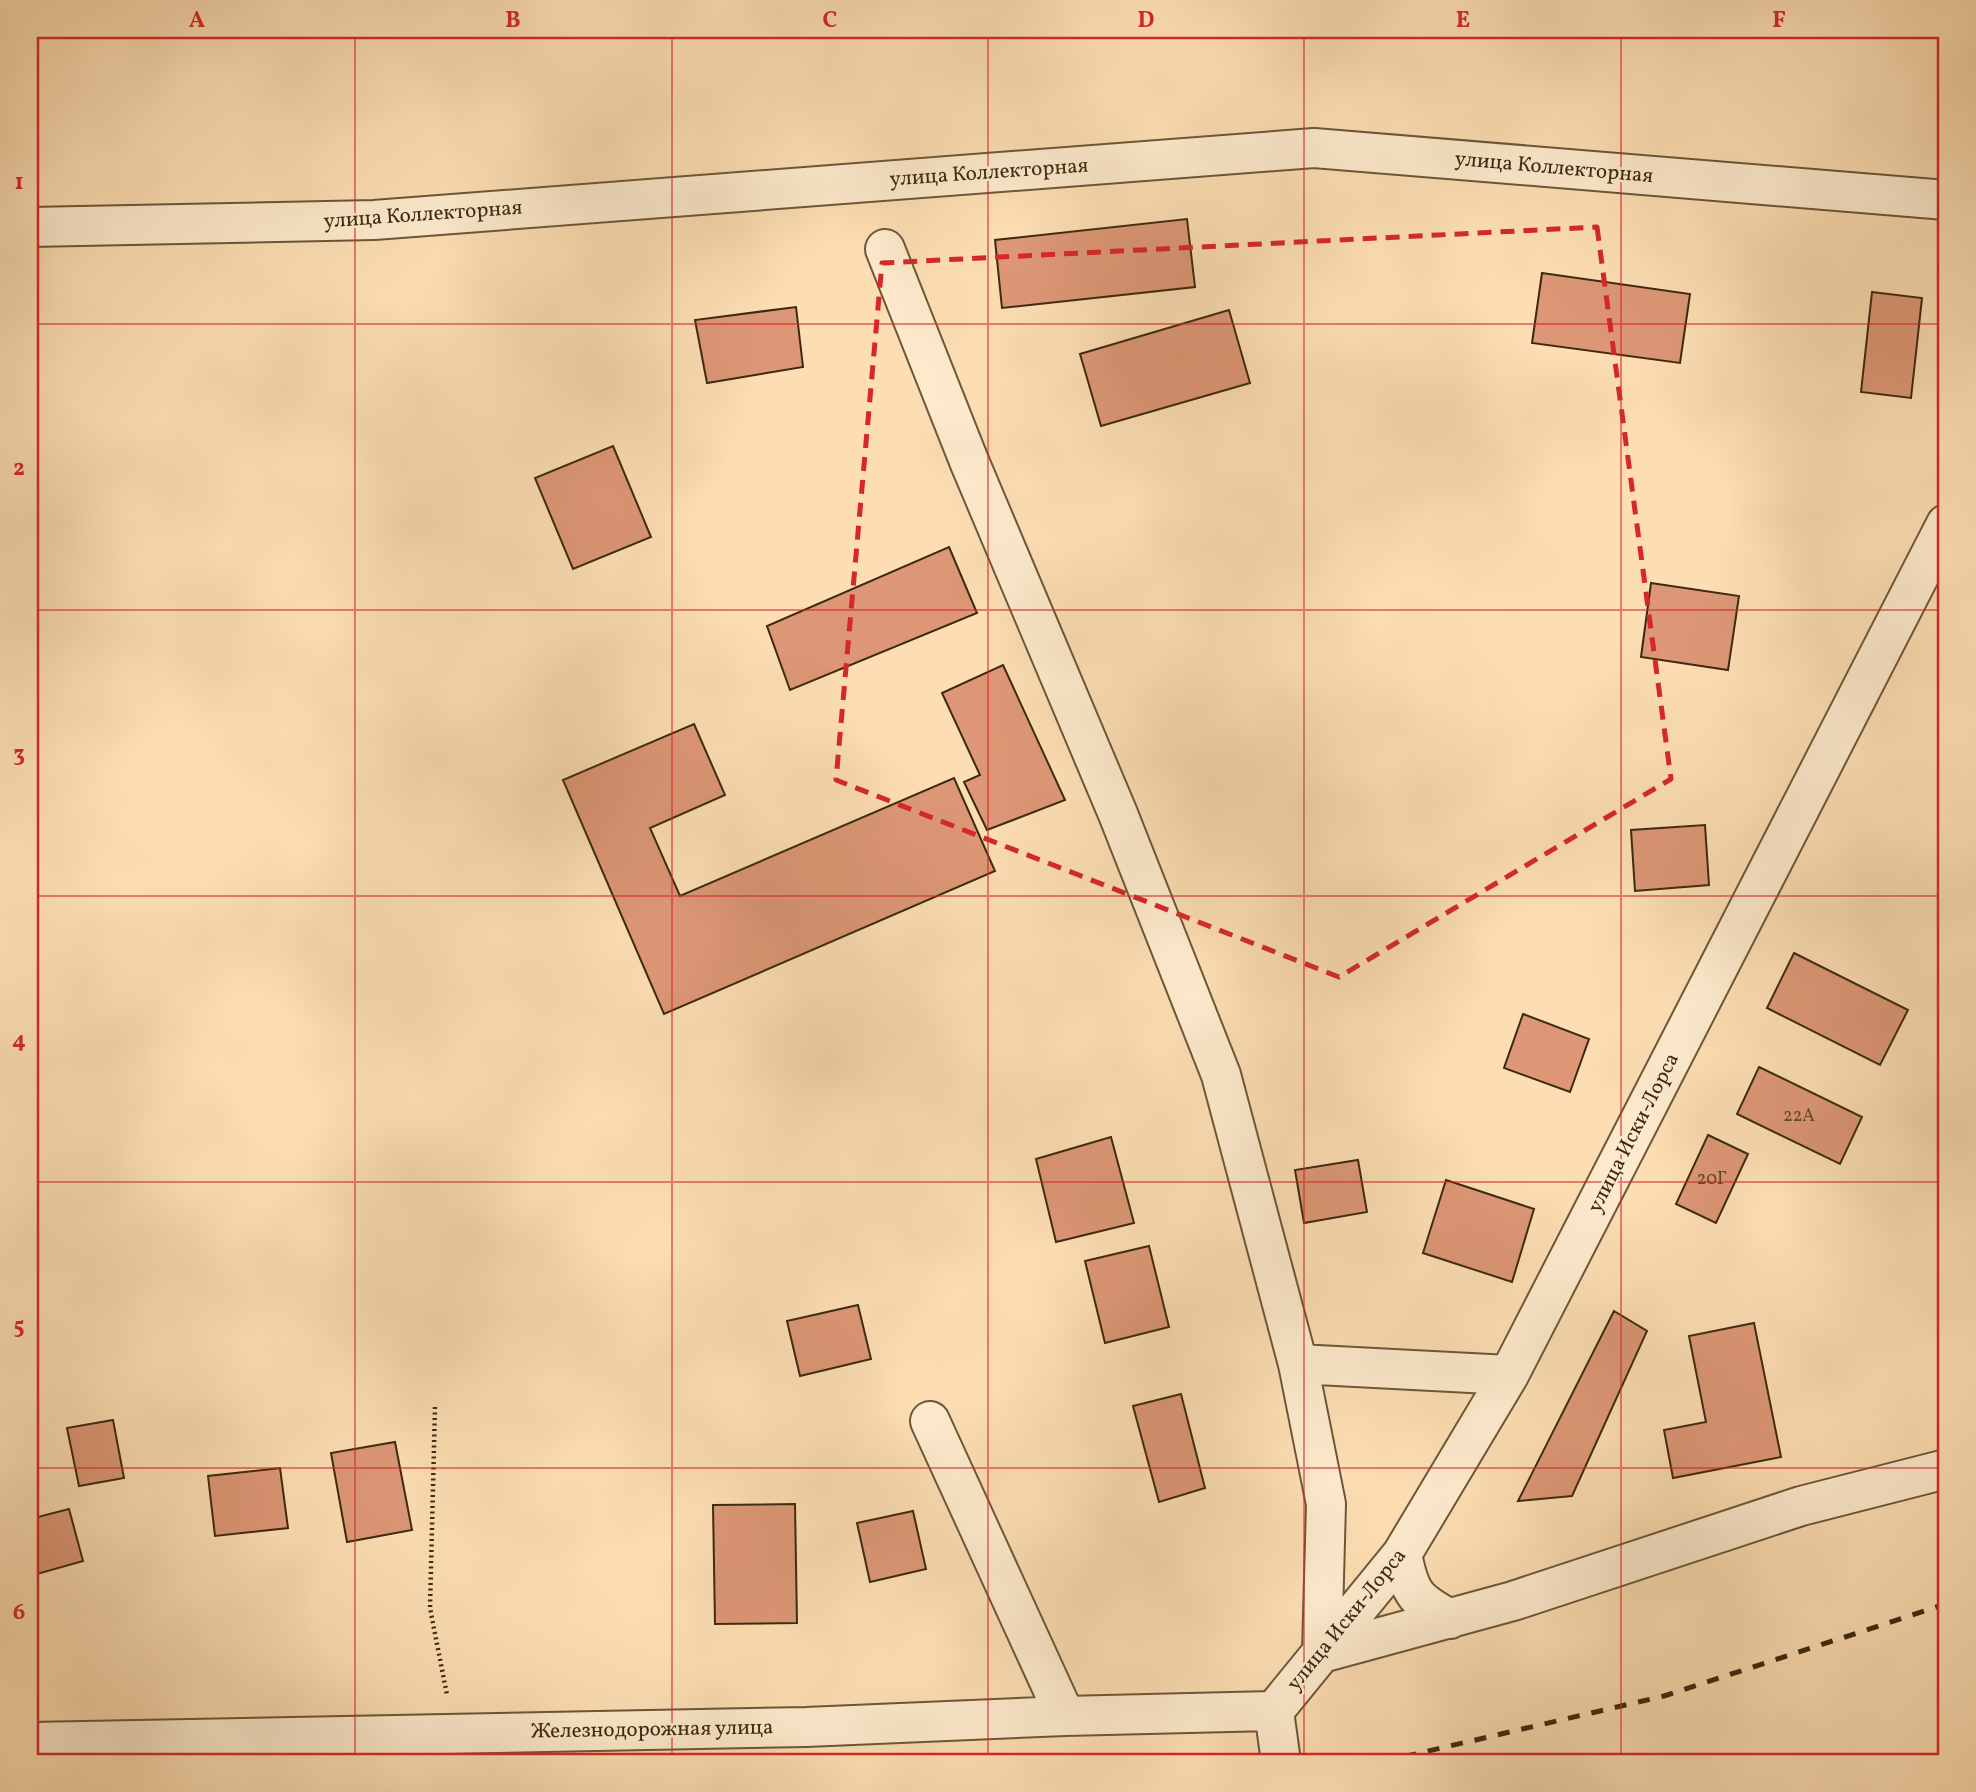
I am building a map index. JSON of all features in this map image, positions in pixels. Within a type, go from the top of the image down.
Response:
[{"type":"street","name":"улица Коллекторная","points":[[30,227],[374,220],[1314,148],[1946,200]]},
{"type":"street","points":[[885,249],[969,461],[1118,814],[1221,1074],[1298,1364],[1326,1504],[1322,1653],[1513,1601],[1801,1506],[1946,1469]]},
{"type":"street","name":"улица Иски-Лорса","points":[[1274,1711],[1402,1554],[1509,1375],[1946,524]]},
{"type":"street","points":[[1298,1364],[1509,1375]]},
{"type":"street","points":[[930,1421],[1065,1716]]},
{"type":"street","points":[[1402,1554],[1412,1593],[1423,1604],[1450,1619]]},
{"type":"street","points":[[1274,1711],[1281,1762]]},
{"type":"street","name":"Железнодорожная улица","points":[[30,1742],[806,1727],[1065,1716],[1274,1711]]},
{"type":"path","points":[[435,1407],[430,1608],[455,1734]]},
{"type":"highlighted area","points":[[1597,227],[1671,779],[1339,977],[836,780],[882,263]]},
{"type":"building","points":[[1187,219],[1195,287],[1002,308],[995,240]]},
{"type":"building","points":[[1542,273],[1690,294],[1680,363],[1532,343]]},
{"type":"building","points":[[1872,292],[1922,298],[1911,398],[1861,392]]},
{"type":"building","points":[[796,307],[803,367],[707,383],[695,320]]},
{"type":"building","points":[[1229,310],[1250,383],[1101,426],[1080,354]]},
{"type":"building","points":[[613,446],[651,537],[573,569],[535,478]]},
{"type":"building","points":[[949,547],[977,613],[790,690],[767,626]]},
{"type":"building","points":[[1651,583],[1739,596],[1728,670],[1641,657]]},
{"type":"building","points":[[1003,665],[1065,800],[987,830],[964,782],[980,775],[942,693]]},
{"type":"building","points":[[694,724],[725,795],[650,828],[680,896],[954,778],[995,871],[664,1014],[563,780]]},
{"type":"building","points":[[1705,825],[1709,885],[1635,891],[1631,830]]},
{"type":"building","points":[[1794,953],[1908,1010],[1880,1065],[1767,1008]]},
{"type":"building","points":[[1523,1014],[1589,1039],[1570,1092],[1504,1068]]},
{"type":"building","points":[[1759,1067],[1862,1117],[1840,1164],[1737,1114]]},
{"type":"building","points":[[1708,1135],[1748,1154],[1716,1223],[1676,1204]]},
{"type":"building","points":[[1111,1137],[1134,1223],[1056,1242],[1036,1159]]},
{"type":"building","points":[[1358,1160],[1367,1212],[1304,1223],[1295,1170]]},
{"type":"building","points":[[1446,1180],[1534,1209],[1512,1282],[1423,1253]]},
{"type":"building","points":[[1149,1246],[1169,1327],[1105,1343],[1085,1261]]},
{"type":"building","points":[[858,1305],[871,1359],[800,1376],[787,1321]]},
{"type":"building","points":[[1614,1311],[1647,1331],[1572,1496],[1518,1501]]},
{"type":"building","points":[[1754,1323],[1781,1457],[1673,1478],[1664,1430],[1706,1422],[1689,1336]]},
{"type":"building","points":[[1181,1394],[1205,1488],[1159,1502],[1133,1406]]},
{"type":"building","points":[[113,1420],[124,1478],[79,1486],[67,1428]]},
{"type":"building","points":[[395,1442],[412,1530],[347,1542],[331,1453]]},
{"type":"building","points":[[280,1468],[288,1528],[215,1536],[208,1476]]},
{"type":"building","points":[[795,1504],[797,1623],[715,1624],[713,1505]]},
{"type":"building","points":[[69,1509],[83,1561],[30,1576],[30,1519]]},
{"type":"building","points":[[913,1511],[926,1569],[870,1582],[857,1523]]},
{"type":"railway","points":[[1381,1762],[1664,1696],[1946,1604]]}]
